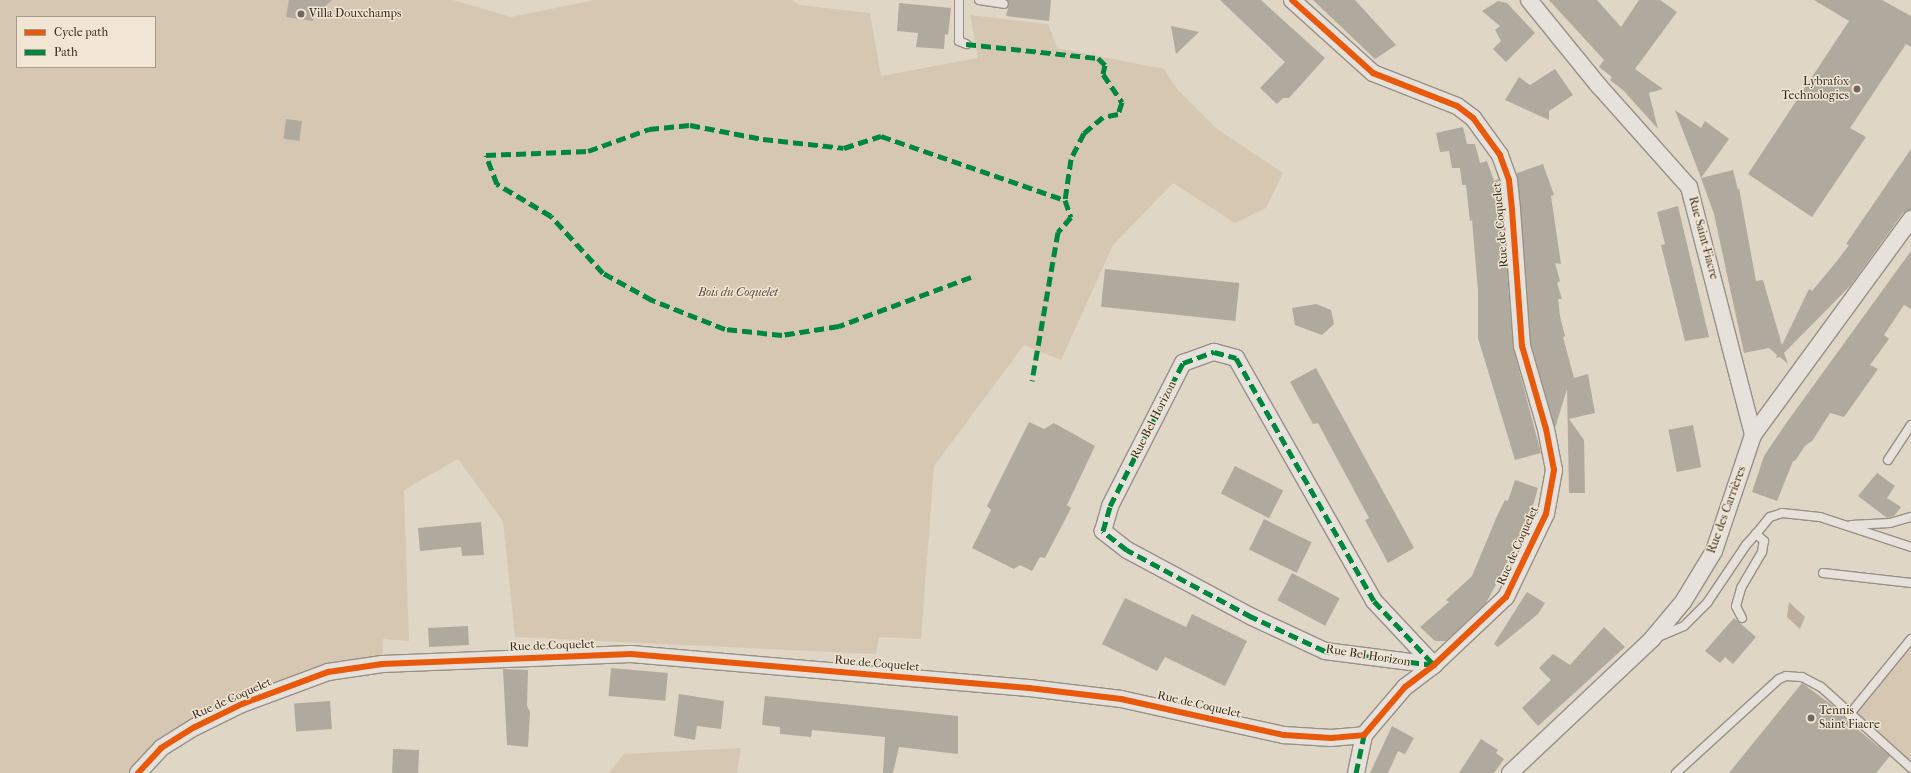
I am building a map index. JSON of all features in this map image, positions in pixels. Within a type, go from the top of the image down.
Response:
[{"type":"street","name":"Rue de Coquelet","points":[[138,773],[161,748],[195,727],[242,704],[328,672],[382,664],[631,654],[1029,688],[1121,699],[1284,735],[1331,738],[1364,735],[1404,687],[1434,665],[1506,597],[1546,514],[1554,470],[1546,429],[1522,346],[1508,180],[1500,155],[1473,118],[1457,106],[1373,73],[1292,0]]},
{"type":"street","name":"Rue Saint-Fiacre","points":[[1528,0],[1599,86],[1689,186],[1753,435]]},
{"type":"street","name":"Rue des Carrières","points":[[1510,773],[1652,639],[1683,602],[1714,551],[1753,435],[1911,219]]},
{"type":"street","name":"Rue Bel Horizon","points":[[1214,352],[1236,358],[1374,601],[1434,665],[1325,651],[1252,617],[1127,550],[1102,531],[1110,506],[1183,363],[1214,352]]},
{"type":"street","points":[[1356,773],[1364,735]]},
{"type":"lane","points":[[959,0],[958,42],[966,44]]},
{"type":"lane","points":[[979,0],[1004,4]]},
{"type":"lane","points":[[1888,460],[1911,426]]},
{"type":"lane","points":[[1652,639],[1684,626],[1707,603],[1746,545],[1770,517],[1782,513],[1820,517],[1911,547]]},
{"type":"lane","points":[[1846,525],[1890,524],[1911,517]]},
{"type":"lane","points":[[1742,618],[1736,606],[1741,588],[1762,552],[1764,541],[1756,534]]},
{"type":"lane","points":[[1823,573],[1911,583]]},
{"type":"lane","points":[[1849,715],[1911,639]]},
{"type":"lane","points":[[1676,773],[1778,679],[1786,676],[1802,677],[1821,687],[1849,715],[1911,768]]},
{"type":"green space","name":"Bois du Coquelet","points":[[0,0],[453,0],[511,17],[595,0],[791,0],[800,5],[870,13],[881,76],[978,58],[970,15],[1048,24],[1057,48],[1164,69],[1177,89],[1217,129],[1283,173],[1266,208],[1235,223],[1173,183],[1113,245],[1061,360],[1024,345],[934,466],[921,639],[879,637],[876,654],[515,637],[503,521],[458,459],[404,490],[409,641],[383,639],[382,664],[242,704],[138,773],[0,773]]},
{"type":"green space","points":[[1911,645],[1911,768],[1850,717]]},
{"type":"green space","points":[[741,748],[737,773],[609,773],[624,754]]},
{"type":"shaded area","points":[[1789,602],[1805,617],[1800,629],[1787,617]]},
{"type":"building","name":"Villa Douxchamps","points":[[289,0],[332,0],[314,16],[313,21],[286,17]]},
{"type":"building","points":[[1008,0],[1051,0],[1049,21],[1006,16],[1009,4]]},
{"type":"building","points":[[1220,0],[1261,0],[1325,58],[1289,98],[1283,98],[1277,104],[1260,88],[1285,62]]},
{"type":"building","points":[[1313,0],[1355,0],[1396,45],[1375,59]]},
{"type":"building","points":[[1549,0],[1597,0],[1621,27],[1639,0],[1660,0],[1677,12],[1635,69],[1663,89],[1649,93],[1658,129],[1624,91],[1610,80],[1612,77],[1599,67],[1604,60]]},
{"type":"building","points":[[1814,0],[1882,0],[1911,16],[1911,47],[1906,44],[1850,128],[1866,137],[1812,217],[1748,174],[1849,21]]},
{"type":"building","points":[[1498,1],[1507,3],[1535,33],[1506,62],[1493,49],[1501,41],[1495,30],[1500,26],[1482,11]]},
{"type":"building","points":[[899,3],[951,8],[948,35],[945,34],[944,49],[916,47],[918,33],[897,31]]},
{"type":"building","points":[[1171,26],[1199,32],[1176,54]]},
{"type":"building","points":[[1555,69],[1573,95],[1549,111],[1549,120],[1505,100],[1519,77],[1530,85]]},
{"type":"building","points":[[1675,110],[1701,128],[1705,121],[1729,139],[1701,178]]},
{"type":"building","points":[[286,119],[302,121],[299,141],[284,139]]},
{"type":"building","points":[[1463,127],[1467,144],[1475,144],[1480,163],[1487,161],[1494,181],[1499,179],[1500,182],[1513,347],[1541,453],[1515,460],[1478,338],[1478,291],[1472,220],[1470,221],[1466,185],[1462,185],[1460,168],[1452,168],[1449,151],[1440,152],[1436,133]]},
{"type":"building","points":[[1911,149],[1911,210],[1903,213],[1850,286],[1784,353],[1788,364],[1780,357],[1776,358],[1777,355],[1769,348],[1744,353],[1714,214],[1701,178],[1733,170],[1738,190],[1739,188],[1756,281],[1763,280],[1782,345],[1809,289],[1812,291],[1849,245],[1846,244]]},
{"type":"building","points":[[1543,164],[1554,195],[1551,196],[1561,264],[1555,263],[1560,281],[1557,283],[1562,299],[1558,299],[1565,336],[1563,337],[1574,378],[1588,374],[1595,413],[1569,419],[1584,440],[1585,493],[1569,493],[1567,389],[1555,428],[1531,344],[1517,173]]},
{"type":"building","points":[[1678,206],[1709,337],[1685,341],[1661,245],[1665,244],[1657,212]]},
{"type":"building","points":[[1911,251],[1911,309],[1904,305],[1884,335],[1889,339],[1870,365],[1878,369],[1844,417],[1830,413],[1813,440],[1805,446],[1795,461],[1793,461],[1777,501],[1752,492],[1764,456]]},
{"type":"building","points":[[1105,269],[1239,283],[1235,321],[1101,307]]},
{"type":"building","points":[[1316,304],[1331,310],[1334,324],[1322,335],[1295,325],[1292,308]]},
{"type":"building","points":[[1316,368],[1414,548],[1388,563],[1365,520],[1369,518],[1318,423],[1313,424],[1290,382]]},
{"type":"building","points":[[1029,422],[1044,429],[1054,423],[1095,446],[1067,505],[1071,508],[1045,558],[1040,557],[1032,571],[1020,565],[1014,569],[972,548],[991,510],[987,506]]},
{"type":"building","points":[[1693,425],[1701,467],[1677,472],[1668,430]]},
{"type":"building","points":[[1235,466],[1283,491],[1269,518],[1221,494]]},
{"type":"building","points":[[1877,473],[1895,486],[1887,498],[1901,507],[1894,516],[1887,518],[1858,496]]},
{"type":"building","points":[[1515,480],[1538,488],[1532,509],[1499,579],[1486,603],[1446,641],[1435,641],[1420,627],[1449,602],[1446,600],[1472,576],[1497,516],[1505,500],[1508,501]]},
{"type":"building","points":[[1264,519],[1312,542],[1297,573],[1249,550]]},
{"type":"building","points":[[481,522],[484,555],[462,556],[461,547],[420,551],[418,528]]},
{"type":"building","points":[[1292,573],[1340,598],[1325,626],[1277,600]]},
{"type":"building","points":[[1527,592],[1545,603],[1538,614],[1498,647],[1494,644]]},
{"type":"building","points":[[1125,598],[1186,627],[1192,614],[1247,641],[1225,686],[1165,657],[1157,671],[1102,644]]},
{"type":"building","points":[[1734,618],[1756,637],[1733,664],[1725,657],[1720,663],[1705,651]]},
{"type":"building","points":[[468,626],[469,645],[429,647],[428,628]]},
{"type":"building","points":[[1604,627],[1625,647],[1538,726],[1522,708],[1551,680],[1539,668],[1553,654],[1570,665]]},
{"type":"building","points":[[611,668],[668,673],[665,701],[609,696]]},
{"type":"building","points":[[503,669],[528,670],[527,706],[530,712],[528,747],[507,745]]},
{"type":"building","name":"Tennis Saint Fiacre","points":[[1802,683],[1840,711],[1845,719],[1890,756],[1876,773],[1729,773]]},
{"type":"building","points":[[679,694],[724,701],[721,729],[697,726],[695,740],[674,736]]},
{"type":"building","points":[[765,696],[958,716],[958,754],[899,747],[893,773],[883,773],[885,737],[812,730],[811,737],[780,734],[780,727],[762,725]]},
{"type":"building","points":[[330,701],[332,729],[296,731],[294,704]]},
{"type":"building","points":[[1392,726],[1414,738],[1405,754],[1398,751],[1388,773],[1370,773]]},
{"type":"building","points":[[1481,739],[1498,750],[1496,753],[1504,759],[1494,773],[1459,773]]},
{"type":"building","points":[[393,749],[419,750],[418,773],[392,773]]},
{"type":"marked path","points":[[966,44],[1098,58],[1105,65],[1103,74],[1122,102],[1118,114],[1103,117],[1084,133],[1071,159],[1065,200],[1071,217],[1058,232],[1032,381]]},
{"type":"marked path","points":[[971,277],[839,326],[782,335],[725,329],[652,300],[603,273],[551,216],[497,184],[486,155],[588,151],[649,129],[690,125],[763,139],[844,148],[881,136],[1065,200]]},
{"type":"marked path","points":[[1214,352],[1236,358],[1374,601],[1434,665],[1325,651],[1252,617],[1127,550],[1103,531],[1110,506],[1183,363],[1214,352]]},
{"type":"marked path","points":[[1356,773],[1364,735]]},
{"type":"cycle path","points":[[138,773],[161,748],[195,727],[242,704],[328,672],[382,664],[631,654],[1029,688],[1121,699],[1284,735],[1331,738],[1364,735],[1405,687],[1434,665],[1506,597],[1546,514],[1554,470],[1546,429],[1522,346],[1509,180],[1500,155],[1473,118],[1457,106],[1373,73],[1292,0]]},
{"type":"place","name":"Villa Douxchamps","points":[[301,14]]},
{"type":"place","name":"Lybrafox Technologies","points":[[1857,89]]},
{"type":"place","name":"Tennis Saint Fiacre","points":[[1811,718]]}]
